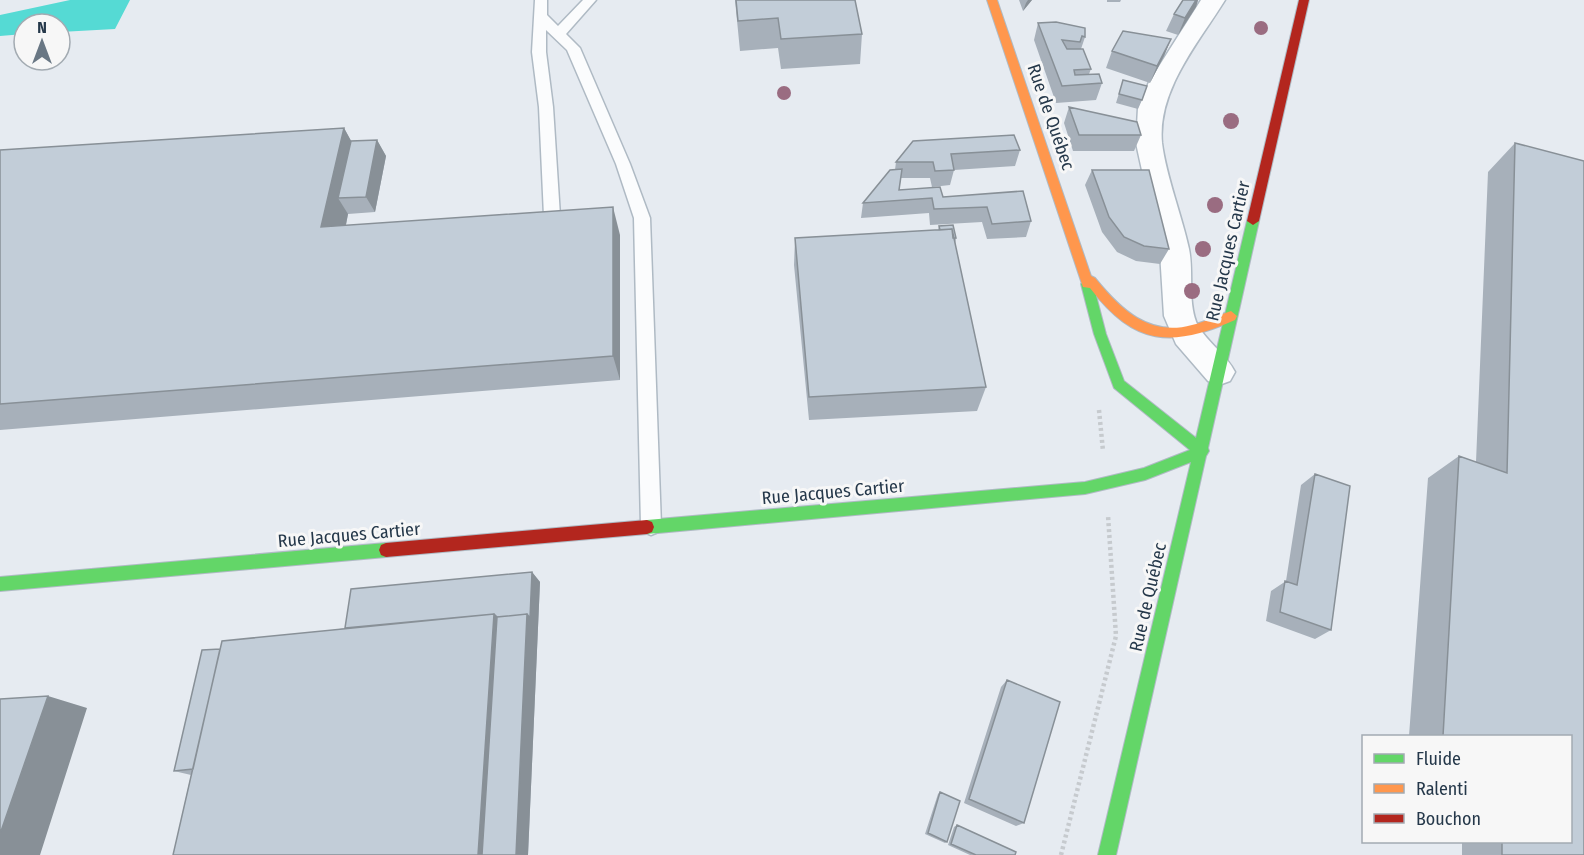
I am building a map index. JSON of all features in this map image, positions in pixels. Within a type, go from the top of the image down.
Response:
[{"type":"street","name":"Rue de Québec","points":[[992,0],[1083,269],[1100,334],[1119,384]]},
{"type":"street","points":[[1213,0],[1162,82],[1151,108],[1149,143],[1175,252],[1179,316],[1187,335],[1219,372]]},
{"type":"street","name":"Rue Jacques Cartier","points":[[0,584],[1106,484],[1126,481],[1169,467],[1202,451],[1304,0]]},
{"type":"street","points":[[1083,269],[1104,302],[1116,314],[1138,328],[1187,335],[1211,328],[1232,316]]},
{"type":"street","points":[[1119,384],[1202,451]]},
{"type":"street","name":"Rue de Québec","points":[[1107,855],[1202,451]]},
{"type":"lane","points":[[558,33],[590,0]]},
{"type":"lane","points":[[541,8],[558,33],[573,48],[623,164],[642,218],[651,526]]},
{"type":"lane","points":[[541,8],[539,52],[546,107],[552,216]]},
{"type":"path","name":"Rue de Québec","points":[[1061,855],[1116,636],[1099,405],[1102,394],[1119,384]]},
{"type":"water","points":[[70,0],[130,0],[115,29],[72,31],[72,12],[14,12]]},
{"type":"water","points":[[12,12],[12,35],[0,36],[0,15]]},
{"type":"building","points":[[736,0],[855,0],[862,34],[781,39],[778,18],[738,21]]},
{"type":"building","points":[[1183,0],[1196,0],[1185,18],[1174,14]]},
{"type":"building","points":[[1056,22],[1085,28],[1085,37],[1082,36],[1080,42],[1062,40],[1067,49],[1083,49],[1091,69],[1074,70],[1075,75],[1099,74],[1102,83],[1062,86],[1038,23]]},
{"type":"building","points":[[1123,31],[1171,39],[1157,66],[1112,51]]},
{"type":"building","points":[[1123,80],[1147,86],[1142,100],[1119,94]]},
{"type":"building","points":[[1069,107],[1137,122],[1141,135],[1079,135]]},
{"type":"building","points":[[344,128],[321,227],[613,207],[613,356],[0,404],[0,150]]},
{"type":"building","points":[[1014,135],[1020,150],[951,154],[954,170],[935,171],[933,162],[896,162],[913,141]]},
{"type":"building","points":[[377,140],[366,197],[338,198],[351,141]]},
{"type":"building","points":[[1515,143],[1584,161],[1584,855],[1502,855],[1502,843],[1572,843],[1572,735],[1443,735],[1459,456],[1507,473]]},
{"type":"building","points":[[902,169],[899,190],[940,187],[943,197],[1023,191],[1031,221],[992,224],[987,207],[934,209],[932,198],[863,203],[890,170]]},
{"type":"building","points":[[1092,170],[1149,170],[1169,249],[1144,246],[1124,237],[1109,217]]},
{"type":"building","points":[[953,225],[956,238],[953,238],[952,229],[940,230],[939,226]]},
{"type":"building","points":[[952,229],[986,387],[809,397],[795,238]]},
{"type":"building","points":[[1315,474],[1350,486],[1331,630],[1280,612],[1285,581],[1297,585]]},
{"type":"building","points":[[532,572],[530,618],[527,614],[497,617],[494,614],[345,628],[351,589]]},
{"type":"building","points":[[494,614],[478,855],[173,855],[222,641]]},
{"type":"building","points":[[527,614],[516,855],[482,855],[497,617]]},
{"type":"building","points":[[220,649],[193,769],[174,771],[202,650]]},
{"type":"building","points":[[1007,680],[1060,702],[1024,823],[969,799]]},
{"type":"building","points":[[48,696],[0,834],[0,699]]},
{"type":"building","points":[[940,792],[960,801],[947,842],[928,833]]},
{"type":"building","points":[[957,825],[1016,852],[1015,855],[976,855],[951,844]]},
{"type":"traffic: fast","points":[[1107,855],[1253,221]]},
{"type":"traffic: fast","points":[[1087,284],[1100,334],[1119,384],[1202,451]]},
{"type":"traffic: fast","points":[[647,527],[1085,488],[1145,474],[1202,451]]},
{"type":"traffic: fast","points":[[0,584],[386,550]]},
{"type":"traffic: slow","points":[[992,0],[1087,284]]},
{"type":"traffic: slow","points":[[1091,281],[1121,314],[1137,325],[1153,331],[1170,333],[1189,331],[1209,326],[1231,316]]},
{"type":"traffic: jam","points":[[1253,221],[1304,0]]},
{"type":"traffic: jam","points":[[386,550],[647,527]]}]
